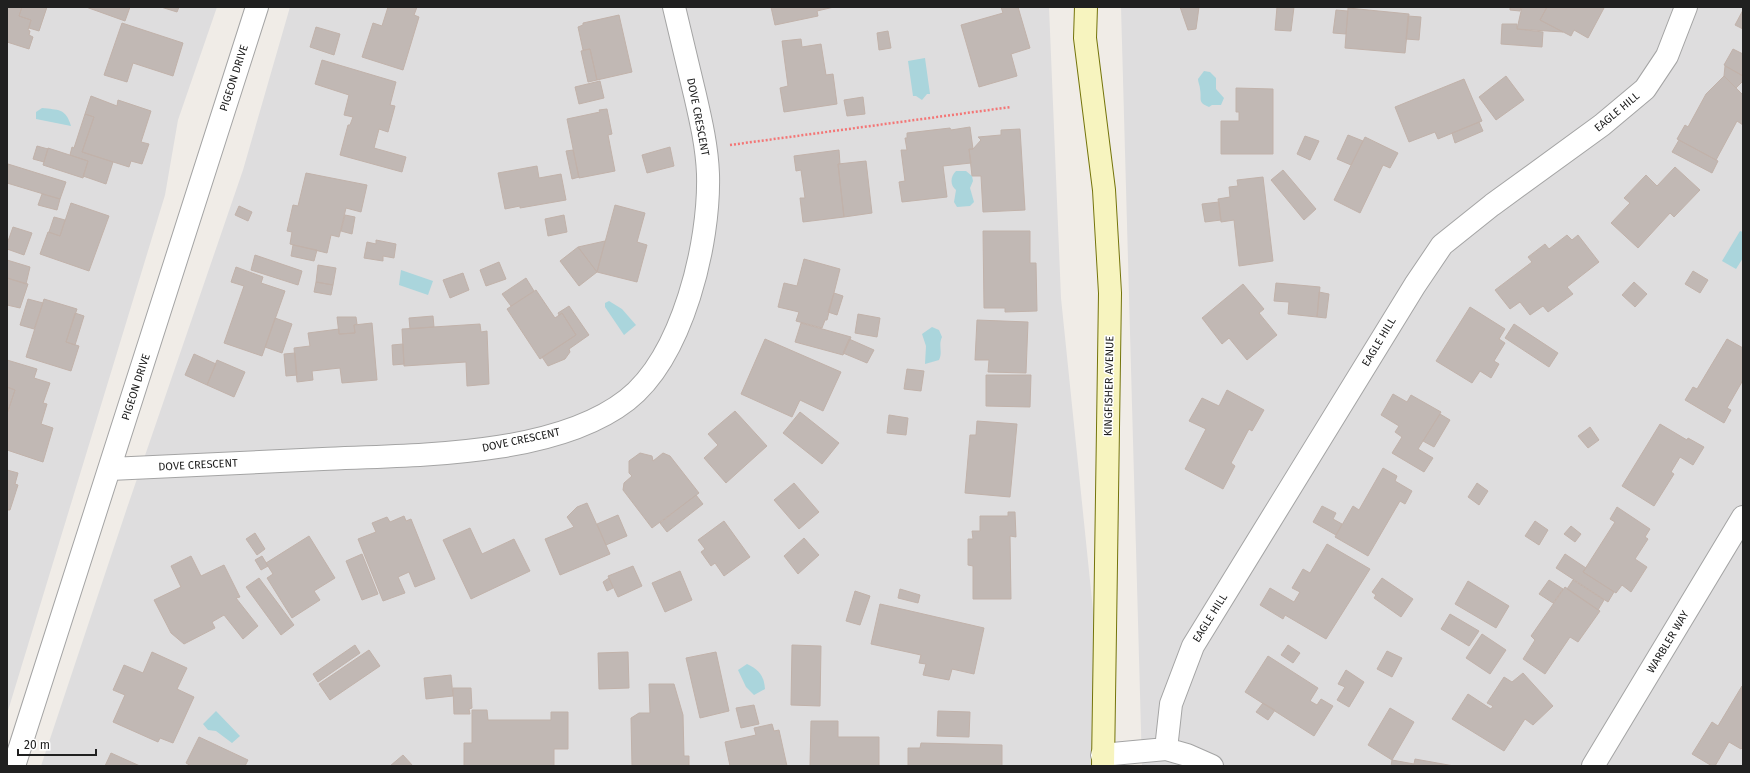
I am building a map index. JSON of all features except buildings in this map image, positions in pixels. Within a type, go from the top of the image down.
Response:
[{"type":"street","name":"PIGEON DRIVE","points":[[14,766],[257,7]]},
{"type":"street","name":"DOVE CRESCENT","points":[[110,469],[492,449],[554,435],[595,419],[627,400],[652,374],[675,334],[694,279],[708,214],[708,173],[704,135],[674,7]]},
{"type":"street","name":"KINGFISHER AVENUE","points":[[1086,7],[1085,38],[1104,190],[1110,293],[1103,760]]},
{"type":"street","name":"EAGLE HILL","points":[[1166,749],[1171,704],[1193,646],[1415,285],[1442,245],[1492,205],[1602,125],[1645,89],[1667,56],[1686,7]]},
{"type":"street","name":"WARBLER WAY","points":[[1593,766],[1743,517]]},
{"type":"street","points":[[1103,760],[1166,749],[1187,755],[1212,766]]},
{"type":"path","points":[[705,149],[1012,108]]},
{"type":"shaded area","points":[[7,7],[217,7],[178,120],[165,195],[7,714]]},
{"type":"shaded area","points":[[290,7],[1049,7],[1061,298],[1109,766],[41,766],[127,508],[243,170]]},
{"type":"shaded area","points":[[1121,7],[1743,7],[1743,766],[1142,766]]},
{"type":"water","points":[[925,58],[930,94],[927,94],[922,100],[916,96],[913,96],[908,61]]},
{"type":"water","points":[[1204,71],[1210,72],[1216,78],[1216,89],[1224,98],[1221,105],[1212,105],[1209,107],[1201,102],[1198,79]]},
{"type":"water","points":[[42,108],[61,111],[67,116],[71,126],[36,119],[36,112]]},
{"type":"water","points":[[956,171],[966,171],[972,176],[973,181],[970,188],[974,202],[970,206],[957,207],[954,202],[956,190],[952,181]]},
{"type":"water","points":[[1740,231],[1743,232],[1743,258],[1736,269],[1722,261]]},
{"type":"water","points":[[401,270],[433,281],[428,295],[399,285]]},
{"type":"water","points":[[609,301],[622,309],[636,325],[624,335],[605,307],[605,303]]},
{"type":"water","points":[[932,327],[939,330],[942,337],[940,343],[941,354],[939,360],[925,364],[926,346],[922,334]]},
{"type":"water","points":[[747,664],[755,668],[762,677],[764,684],[765,689],[754,695],[746,687],[738,670]]},
{"type":"water","points":[[216,711],[240,736],[232,743],[216,731],[208,730],[203,724]]}]
